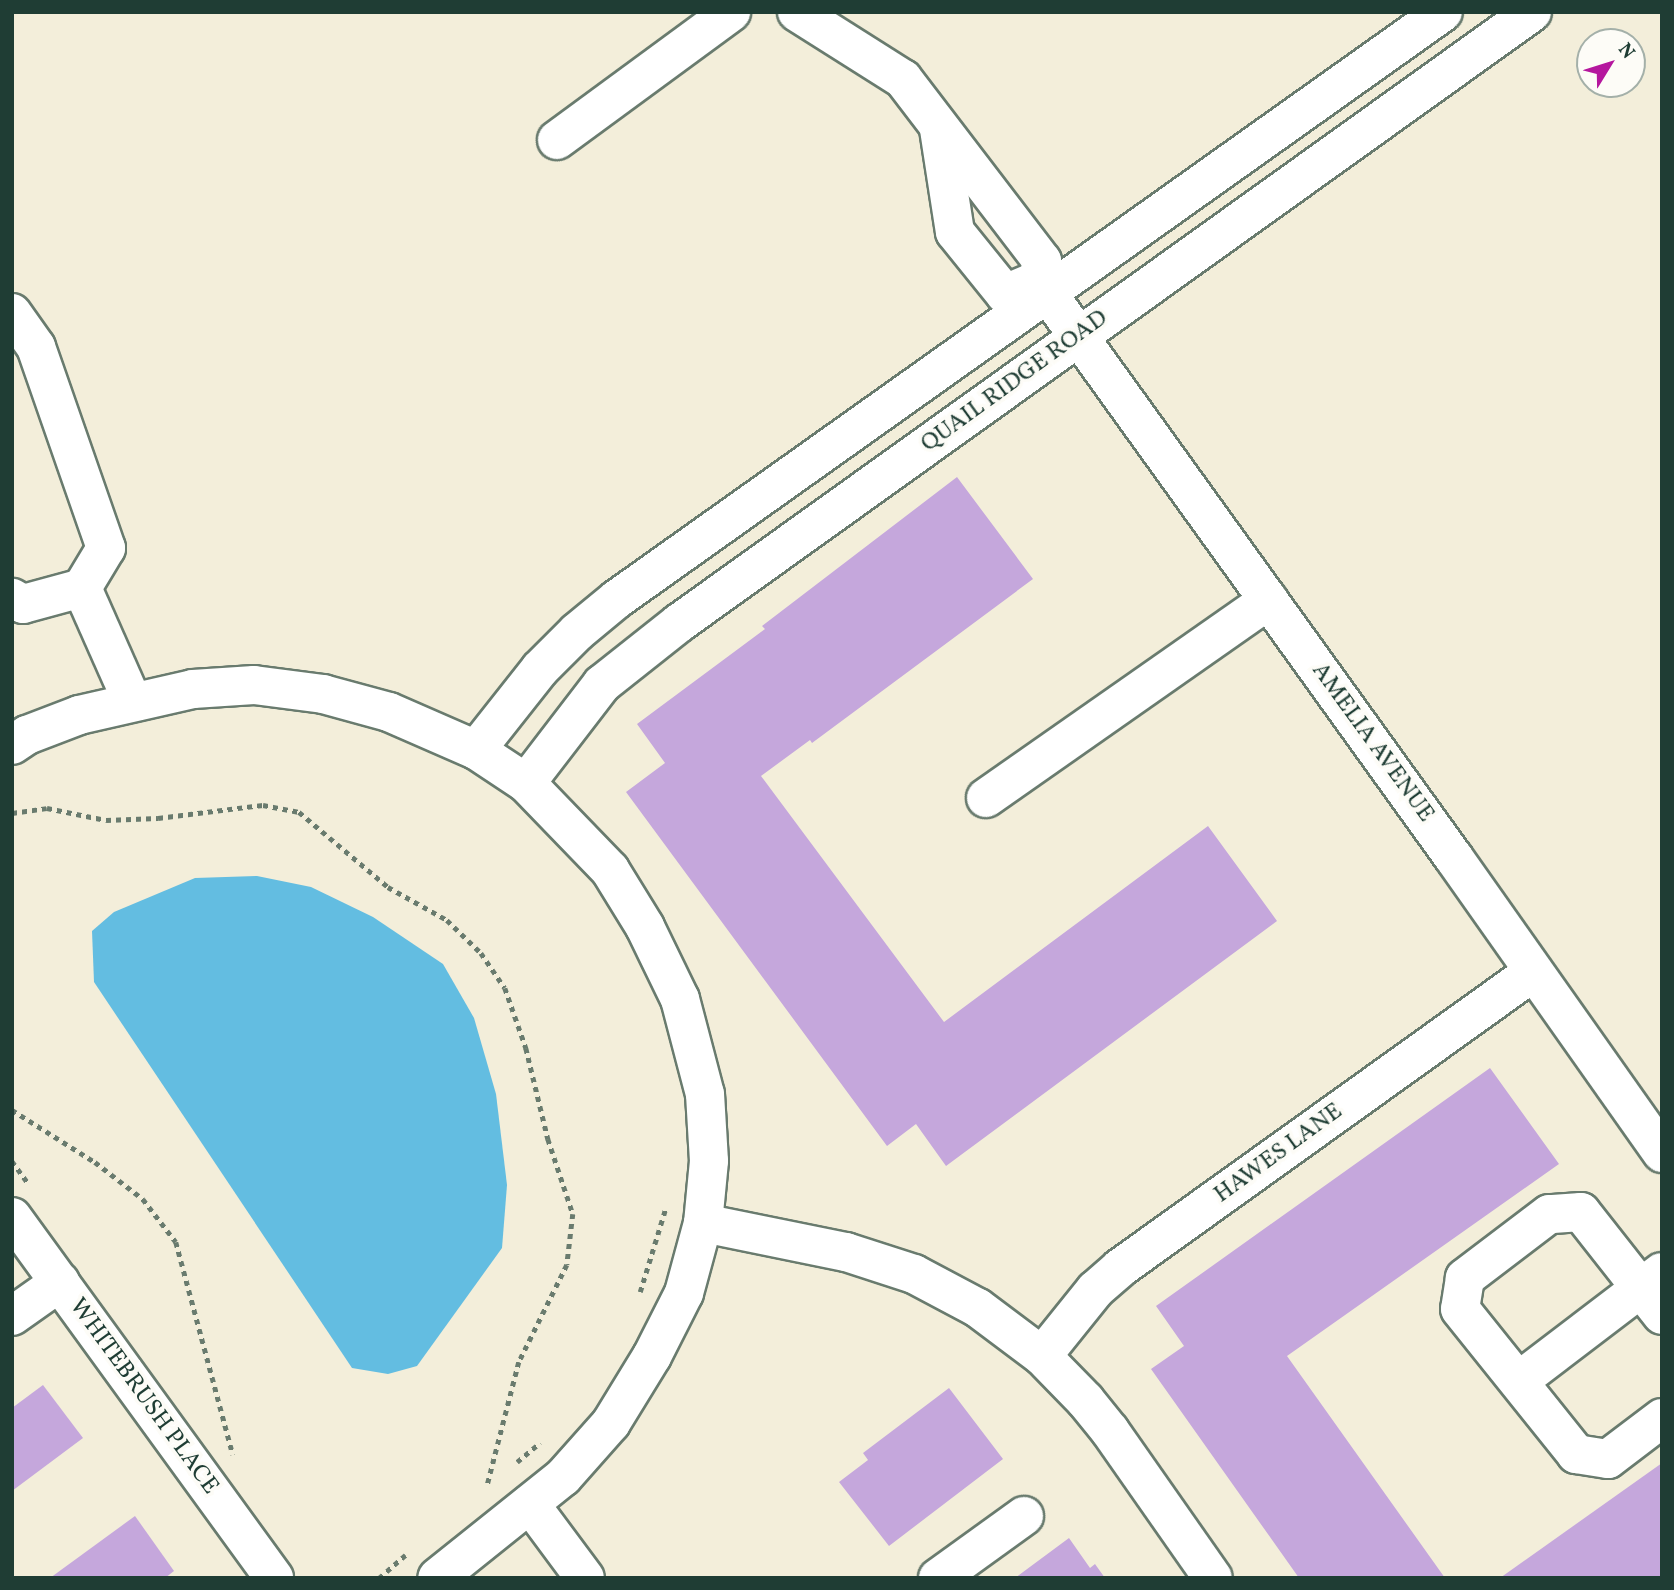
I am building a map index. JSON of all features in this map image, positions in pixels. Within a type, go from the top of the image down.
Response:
[{"type":"street","points":[[557,140],[731,12]]},
{"type":"street","points":[[797,12],[902,79],[1042,261],[1044,287]]},
{"type":"street","points":[[476,750],[540,669],[577,632],[617,599],[1044,287],[1443,12]]},
{"type":"street","name":"QUAIL RIDGE ROAD","points":[[526,783],[602,684],[679,623],[1532,12]]},
{"type":"street","points":[[939,127],[956,232],[1005,294],[1044,287]]},
{"type":"street","name":"AMELIA AVENUE","points":[[1044,287],[1662,1153]]},
{"type":"street","points":[[12,313],[36,347],[106,548],[82,588],[23,604],[12,598]]},
{"type":"street","points":[[82,588],[132,701]]},
{"type":"street","points":[[986,798],[1269,600]]},
{"type":"street","points":[[12,745],[79,715],[193,689],[254,685],[323,694],[389,712],[476,750],[526,783],[610,870],[645,927],[680,999],[705,1094],[709,1161],[703,1223],[684,1293],[652,1356],[611,1423],[563,1477],[436,1578]]},
{"type":"street","name":"HAWES LANE","points":[[1042,1356],[1095,1290],[1120,1268],[1533,972]]},
{"type":"street","points":[[1520,1380],[1655,1291],[1581,1212],[1549,1214],[1465,1278],[1460,1309],[1520,1380],[1576,1454],[1608,1459],[1662,1418]]},
{"type":"street","name":"WHITEBRUSH PLACE","points":[[12,1217],[274,1578]]},
{"type":"street","points":[[703,1223],[846,1252],[914,1274],[978,1308],[1042,1356],[1110,1430],[1213,1578]]},
{"type":"street","points":[[12,1316],[60,1282]]},
{"type":"street","points":[[530,1504],[585,1578]]},
{"type":"street","points":[[938,1578],[1024,1516]]},
{"type":"path","points":[[12,813],[47,808],[107,820],[158,818],[263,806],[299,812],[388,887],[447,920],[481,953],[505,988],[526,1048],[548,1139],[573,1214],[567,1265],[519,1362],[487,1487]]},
{"type":"path","points":[[12,1110],[95,1162],[143,1199],[176,1242],[235,1461]]},
{"type":"path","points":[[638,1297],[667,1203]]},
{"type":"path","points":[[507,1471],[546,1438]]},
{"type":"path","points":[[478,1495],[497,1479]]},
{"type":"path","points":[[379,1578],[408,1553]]},
{"type":"water","points":[[257,876],[311,887],[373,917],[443,964],[474,1018],[496,1094],[507,1185],[502,1248],[417,1366],[388,1374],[352,1368],[94,982],[92,931],[114,912],[195,878]]},
{"type":"building","points":[[957,477],[1033,579],[812,743],[810,740],[761,776],[944,1022],[1208,826],[1277,921],[946,1166],[916,1124],[887,1146],[626,792],[665,763],[637,724],[765,629],[762,626]]},
{"type":"building","points":[[1490,1068],[1559,1164],[1287,1356],[1445,1578],[1299,1578],[1151,1369],[1184,1346],[1156,1306]]},
{"type":"building","points":[[43,1385],[83,1438],[12,1491],[12,1408]]},
{"type":"building","points":[[949,1388],[1003,1459],[889,1546],[839,1482],[868,1460],[863,1453]]},
{"type":"building","points":[[1662,1463],[1662,1578],[1500,1578]]},
{"type":"building","points":[[135,1516],[174,1571],[165,1578],[50,1578]]},
{"type":"building","points":[[1069,1538],[1090,1568],[1095,1564],[1105,1578],[1015,1578]]}]
